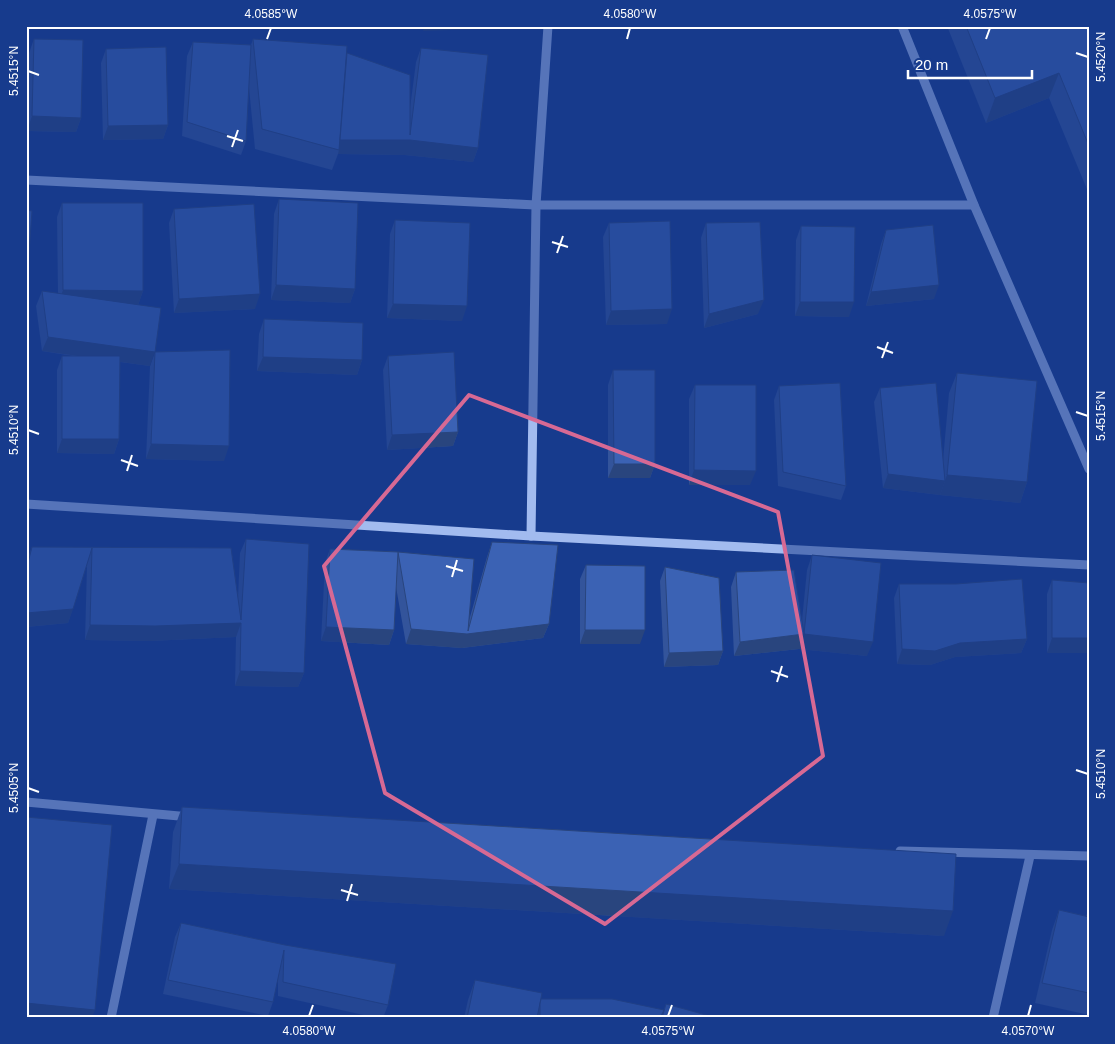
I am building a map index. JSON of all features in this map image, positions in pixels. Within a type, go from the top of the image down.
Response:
[{"type":"street","points":[[531,536],[536,205],[548,26]]},
{"type":"street","points":[[902,26],[974,205],[1089,469]]},
{"type":"street","points":[[26,180],[536,205],[974,205]]},
{"type":"street","points":[[26,504],[531,536],[1089,565]]},
{"type":"street","points":[[26,802],[153,815],[203,817]]},
{"type":"street","points":[[111,1018],[153,815]]},
{"type":"street","points":[[892,850],[1030,856],[1089,856]]},
{"type":"street","points":[[993,1018],[1030,856]]},
{"type":"highlighted area","points":[[469,395],[778,512],[823,756],[605,924],[385,793],[324,566]]},
{"type":"building","points":[[966,26],[1089,26],[1089,146],[1059,73],[995,98]]},
{"type":"building","points":[[34,39],[83,40],[81,118],[32,116]]},
{"type":"building","points":[[253,39],[347,46],[339,150],[262,129]]},
{"type":"building","points":[[193,42],[251,45],[246,141],[187,122]]},
{"type":"building","points":[[166,47],[168,125],[108,126],[106,49]]},
{"type":"building","points":[[421,48],[488,55],[478,148],[410,140],[340,140],[347,53],[410,75],[410,135]]},
{"type":"building","points":[[279,199],[358,203],[355,289],[276,285]]},
{"type":"building","points":[[62,203],[143,203],[143,291],[63,290]]},
{"type":"building","points":[[254,204],[260,294],[179,299],[174,209]]},
{"type":"building","points":[[26,210],[32,211],[28,267],[26,267]]},
{"type":"building","points":[[395,220],[470,223],[467,306],[393,304]]},
{"type":"building","points":[[670,221],[672,309],[611,311],[609,223]]},
{"type":"building","points":[[760,222],[764,300],[709,314],[706,223]]},
{"type":"building","points":[[933,225],[939,285],[871,292],[886,230]]},
{"type":"building","points":[[801,226],[855,227],[854,302],[800,302]]},
{"type":"building","points":[[42,291],[161,308],[155,352],[48,337]]},
{"type":"building","points":[[264,319],[363,323],[362,360],[263,357]]},
{"type":"building","points":[[230,350],[229,446],[151,444],[155,352]]},
{"type":"building","points":[[454,352],[458,432],[392,435],[388,356]]},
{"type":"building","points":[[62,356],[120,356],[119,439],[62,439]]},
{"type":"building","points":[[613,370],[655,370],[655,464],[614,464]]},
{"type":"building","points":[[957,373],[1037,381],[1027,482],[947,475]]},
{"type":"building","points":[[840,383],[846,486],[783,472],[779,386]]},
{"type":"building","points":[[936,383],[945,481],[888,474],[880,388]]},
{"type":"building","points":[[695,385],[756,385],[756,471],[694,470]]},
{"type":"building","points":[[246,539],[309,544],[304,673],[240,671],[241,623],[155,626],[90,625],[92,548],[73,609],[26,613],[26,571],[32,547],[231,548],[241,620]]},
{"type":"building","points":[[492,542],[558,545],[549,624],[467,634],[411,629],[398,552],[474,559],[468,631]]},
{"type":"building","points":[[330,549],[398,552],[394,630],[326,627]]},
{"type":"building","points":[[812,555],[881,563],[873,642],[804,634]]},
{"type":"building","points":[[586,565],[645,566],[645,630],[585,630]]},
{"type":"building","points":[[665,567],[719,578],[723,651],[669,653]]},
{"type":"building","points":[[794,570],[804,634],[740,642],[736,572]]},
{"type":"building","points":[[1022,579],[1027,639],[960,643],[935,651],[902,649],[899,584],[956,584]]},
{"type":"building","points":[[1052,580],[1089,583],[1089,638],[1052,638]]},
{"type":"building","points":[[182,807],[956,854],[953,911],[179,864]]},
{"type":"building","points":[[26,817],[112,825],[95,1010],[26,1003]]},
{"type":"building","points":[[1059,910],[1089,917],[1089,993],[1042,983]]},
{"type":"building","points":[[181,923],[285,945],[396,964],[388,1005],[283,982],[284,950],[273,1002],[168,980]]},
{"type":"building","points":[[475,980],[542,993],[537,1018],[467,1018]]},
{"type":"building","points":[[541,999],[612,999],[664,1010],[660,1018],[540,1018]]},
{"type":"building","points":[[666,1004],[717,1018],[662,1018]]}]
